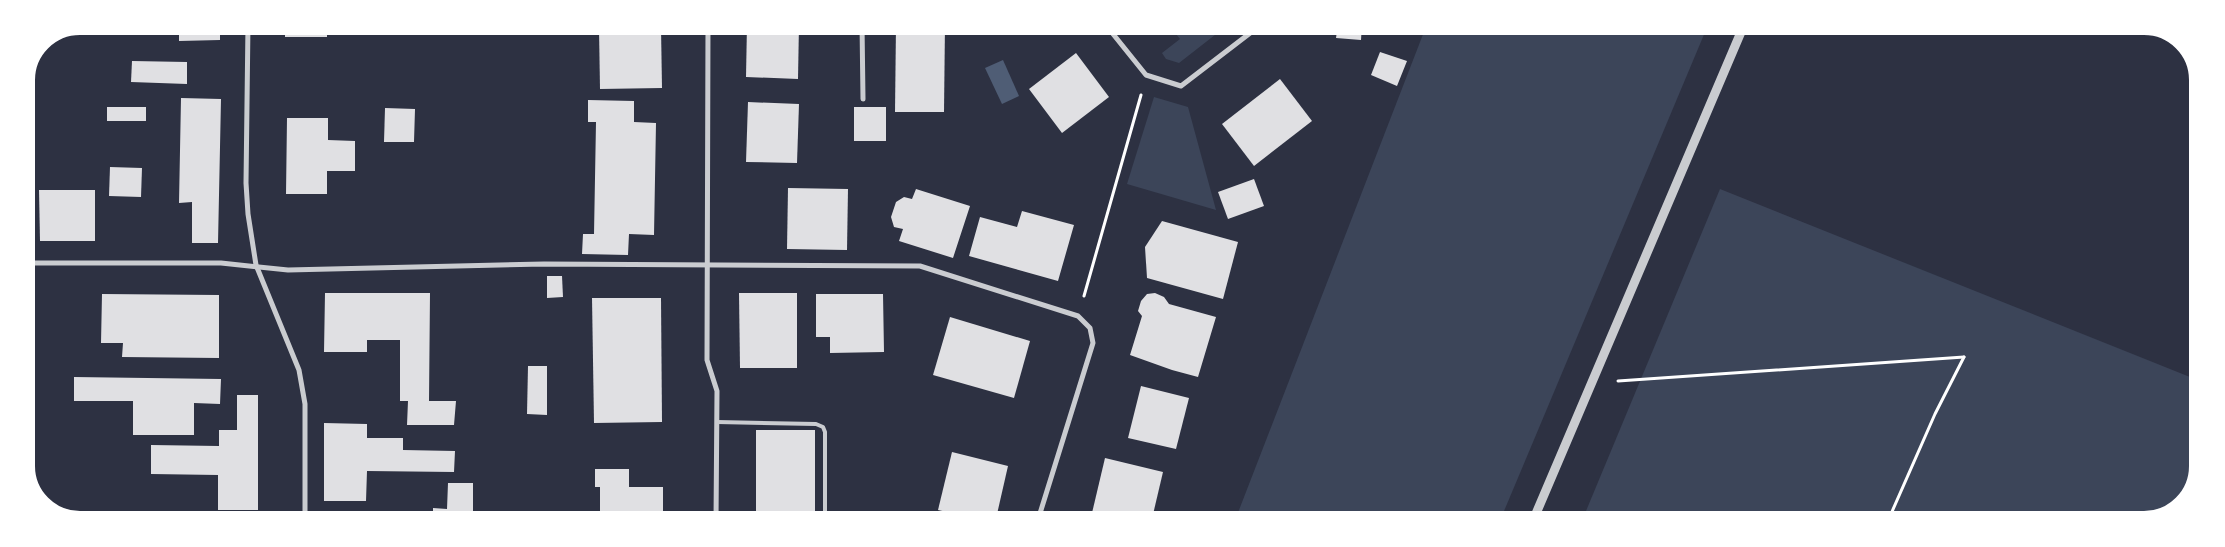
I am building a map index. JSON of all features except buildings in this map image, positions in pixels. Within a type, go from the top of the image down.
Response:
[{"type":"street","points":[[248,32],[246,183],[248,214],[256,265],[299,370],[305,404],[305,514]]},
{"type":"street","points":[[708,32],[707,360],[717,391],[716,514]]},
{"type":"street","points":[[862,32],[863,99]]},
{"type":"street","points":[[1111,32],[1146,75],[1181,86],[1251,32]]},
{"type":"street","points":[[1536,514],[1741,32]]},
{"type":"street","points":[[32,263],[221,263],[256,265],[288,270],[534,264],[920,266],[1078,316],[1090,328],[1093,343],[1041,514]]},
{"type":"lane","points":[[717,422],[816,424],[823,426],[825,432],[825,514]]},
{"type":"path","points":[[1078,316],[1146,75]]},
{"type":"path","points":[[1594,377],[1623,382],[1964,357],[1935,414],[1891,514]]},
{"type":"shaded area","points":[[1174,32],[1219,32],[1179,63],[1166,59],[1162,53],[1180,39]]},
{"type":"shaded area","points":[[1424,32],[1705,32],[1503,514],[1237,514]]},
{"type":"shaded area","points":[[1003,60],[1019,96],[1002,104],[985,68]]},
{"type":"shaded area","points":[[1154,97],[1188,107],[1216,210],[1127,184]]},
{"type":"shaded area","points":[[1720,189],[2192,378],[2192,476],[2181,498],[2174,505],[2160,512],[2151,514],[1585,514]]}]
